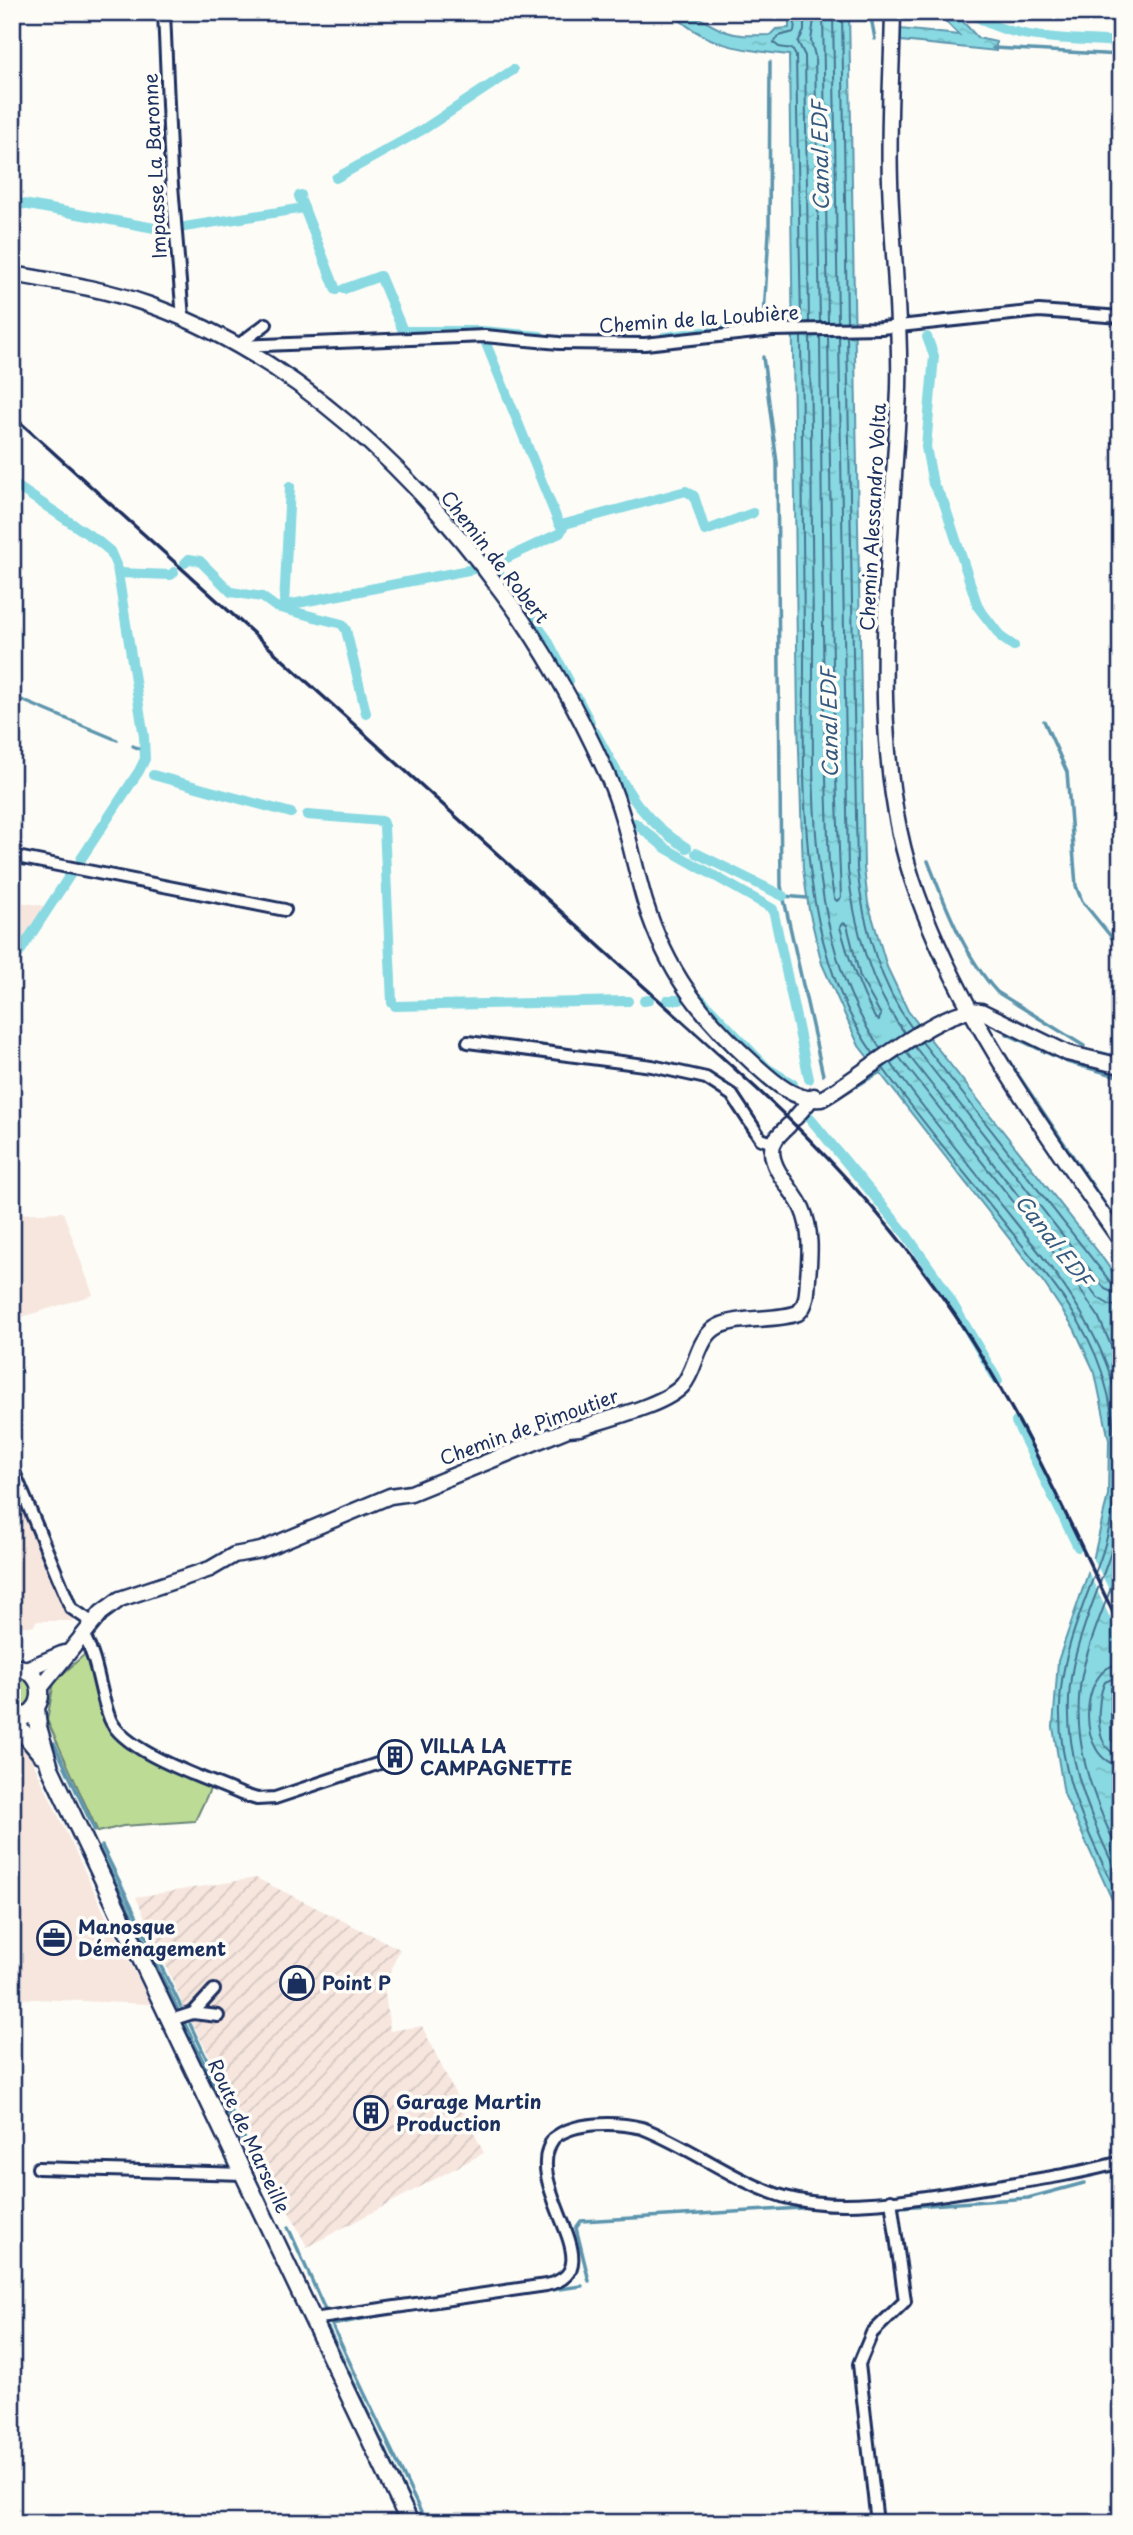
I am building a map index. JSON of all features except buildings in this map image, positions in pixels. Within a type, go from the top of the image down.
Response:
[{"type":"main road","name":"Chemin Alessandro Volta","points":[[893,12],[890,181],[899,385],[887,616],[890,772],[895,817],[917,895],[968,1009],[991,1048],[1121,1241]]},
{"type":"main road","name":"Chemin de Robert","points":[[12,274],[109,292],[183,318],[237,346],[306,391],[379,452],[421,495],[502,592],[539,645],[608,778],[653,925],[689,997],[743,1054],[783,1088],[793,1095],[809,1095]]},
{"type":"main road","points":[[809,1095],[821,1099],[944,1018],[968,1009],[981,1011],[1067,1053],[1121,1066]]},
{"type":"main road","points":[[991,1048],[992,1029],[1003,1021]]},
{"type":"main road","points":[[773,1143],[792,1122],[809,1095],[843,1085]]},
{"type":"main road","name":"Chemin de Pimoutier","points":[[41,1687],[106,1608],[135,1593],[210,1569],[234,1555],[254,1553],[390,1496],[422,1489],[568,1429],[580,1428],[663,1398],[681,1387],[703,1343],[715,1329],[732,1323],[798,1313],[806,1303],[810,1252],[807,1222],[802,1207],[773,1160],[773,1143]]},
{"type":"main road","name":"Chemin de Pimoutier","points":[[17,1667],[72,1649]]},
{"type":"main road","points":[[17,1667],[37,1678],[41,1687]]},
{"type":"main road","name":"Route de Marseille","points":[[41,1687],[37,1708],[38,1727],[50,1768]]},
{"type":"main road","points":[[12,1719],[24,1717],[37,1708]]},
{"type":"main road","name":"Route de Marseille","points":[[12,1719],[25,1731],[50,1768],[410,2523]]},
{"type":"street","name":"Impasse La Baronne","points":[[164,12],[171,173],[183,318]]},
{"type":"street","name":"Chemin de la Loubière","points":[[237,346],[485,336],[566,343],[645,344],[773,330],[898,327],[1039,311],[1121,317]]},
{"type":"street","points":[[237,346],[266,324]]},
{"type":"street","points":[[12,856],[285,910]]},
{"type":"street","points":[[468,1042],[627,1063],[699,1076],[732,1095],[761,1139],[773,1143]]},
{"type":"street","points":[[12,1467],[71,1608],[93,1623]]},
{"type":"street","points":[[84,1636],[95,1656],[110,1719],[121,1735],[146,1752],[257,1799],[299,1792],[383,1762]]},
{"type":"street","points":[[193,2013],[214,1990]]},
{"type":"street","points":[[171,2020],[193,2013],[218,2016]]},
{"type":"street","points":[[313,2319],[546,2285],[565,2278],[573,2269],[574,2253],[553,2203],[545,2161],[554,2138],[577,2128],[621,2125],[642,2128],[762,2188],[810,2203],[891,2200],[1087,2171],[1121,2162]]},
{"type":"street","points":[[38,2168],[244,2174]]},
{"type":"street","points":[[877,2523],[859,2364],[867,2340],[902,2305],[906,2295],[891,2200]]},
{"type":"shaded area","points":[[12,901],[45,906],[12,956]]},
{"type":"shaded area","points":[[63,1212],[93,1295],[12,1320],[12,1214]]},
{"type":"shaded area","points":[[12,1474],[75,1621],[36,1621],[34,1626],[12,1626]]},
{"type":"shaded area","points":[[12,1730],[20,1738],[31,1758],[151,2004],[12,1998]]},
{"type":"shaded area","points":[[256,1878],[400,1949],[384,1985],[390,2031],[422,2026],[484,2153],[307,2247],[182,2003],[136,1897]]},
{"type":"green space","points":[[86,1653],[107,1724],[119,1741],[212,1785],[195,1821],[123,1826],[98,1832],[47,1720],[54,1682]]},
{"type":"green space","points":[[12,1675],[29,1681],[32,1697],[24,1708],[12,1711]]},
{"type":"water","name":"Canal EDF","points":[[671,12],[694,16],[738,35],[770,35],[776,29],[789,28],[789,12],[849,12],[864,868],[868,903],[887,967],[908,1011],[1121,1284],[1121,1672],[1116,1704],[1121,1760],[1121,1919],[1064,1794],[1053,1727],[1058,1661],[1094,1556],[1108,1495],[1109,1440],[1095,1373],[1074,1328],[1044,1283],[859,1046],[822,964],[809,910],[803,869],[798,721],[789,55],[741,48],[712,40],[684,24]]},
{"type":"water","points":[[936,12],[954,12],[978,38],[996,42],[996,51],[901,41],[901,29],[959,35]]},
{"type":"pier","points":[[1091,1554],[1121,1613],[1121,1641],[1086,1567]]},
{"type":"waterway","points":[[870,12],[875,39]]},
{"type":"waterway","points":[[971,12],[986,22],[1022,34],[1121,42]]},
{"type":"waterway","points":[[993,48],[1121,55]]},
{"type":"waterway","points":[[764,315],[769,233],[770,62]]},
{"type":"waterway","points":[[336,178],[424,129],[513,70]]},
{"type":"waterway","points":[[178,228],[304,208],[299,196],[301,195]]},
{"type":"waterway","points":[[12,202],[171,231]]},
{"type":"waterway","points":[[304,208],[336,290]]},
{"type":"waterway","points":[[344,289],[380,276],[403,331],[482,331],[540,336]]},
{"type":"waterway","points":[[664,337],[759,325]]},
{"type":"waterway","points":[[927,337],[934,356],[926,447],[933,484],[944,503],[978,607],[1002,638],[1014,646]]},
{"type":"waterway","points":[[485,341],[559,524],[565,524]]},
{"type":"waterway","points":[[763,357],[777,463],[781,886],[823,1075]]},
{"type":"waterway","points":[[12,483],[98,541],[110,551],[117,567],[144,737],[145,759],[81,859]]},
{"type":"waterway","points":[[284,606],[290,486]]},
{"type":"waterway","points":[[492,565],[560,533],[565,524],[686,491],[694,496],[705,531],[753,513]]},
{"type":"waterway","points":[[185,563],[189,559],[200,561],[231,592],[262,597],[276,607],[342,624],[346,630],[366,713]]},
{"type":"waterway","points":[[493,565],[547,639],[569,681]]},
{"type":"waterway","points":[[282,606],[479,568]]},
{"type":"waterway","points":[[118,573],[171,575],[174,572]]},
{"type":"waterway","points":[[12,696],[117,740]]},
{"type":"waterway","points":[[577,697],[590,722]]},
{"type":"waterway","points":[[1044,721],[1067,772],[1076,886],[1082,901],[1121,949]]},
{"type":"waterway","points":[[595,732],[642,810],[669,836],[687,848]]},
{"type":"waterway","points":[[133,746],[145,751]]},
{"type":"waterway","points":[[153,775],[291,813]]},
{"type":"waterway","points":[[307,815],[382,821],[392,1003],[395,1006],[628,1001]]},
{"type":"waterway","points":[[635,823],[667,849],[773,909],[809,1079]]},
{"type":"waterway","points":[[696,853],[783,896]]},
{"type":"waterway","points":[[928,861],[966,947],[997,992],[1084,1046]]},
{"type":"waterway","points":[[12,964],[70,875]]},
{"type":"waterway","points":[[783,896],[807,898]]},
{"type":"waterway","points":[[701,999],[767,1068],[793,1084]]},
{"type":"waterway","points":[[644,1001],[649,1000]]},
{"type":"waterway","points":[[667,1000],[680,1000]]},
{"type":"waterway","points":[[1007,1034],[1067,1062],[1121,1077]]},
{"type":"waterway","points":[[1000,1048],[1121,1228]]},
{"type":"waterway","points":[[1098,1052],[1121,1058]]},
{"type":"waterway","points":[[838,1097],[882,1071]]},
{"type":"waterway","points":[[808,1116],[905,1233],[941,1284],[998,1381]]},
{"type":"waterway","points":[[1016,1422],[1078,1547]]},
{"type":"waterway","points":[[54,1743],[95,1831]]},
{"type":"waterway","points":[[102,1846],[181,2007]]},
{"type":"waterway","points":[[99,1848],[244,2145],[251,2151]]},
{"type":"waterway","points":[[190,2024],[248,2146]]},
{"type":"waterway","points":[[901,2207],[1028,2198],[1084,2183]]},
{"type":"waterway","points":[[589,2281],[576,2228],[581,2221],[802,2208]]},
{"type":"waterway","points":[[875,2208],[885,2208]]},
{"type":"waterway","points":[[288,2227],[326,2312]]},
{"type":"waterway","points":[[543,2291],[582,2286]]},
{"type":"waterway","points":[[386,2314],[332,2325],[426,2523]]},
{"type":"waterway","points":[[328,2328],[420,2523]]},
{"type":"railway","points":[[12,415],[756,1088],[810,1140],[862,1196],[933,1284],[1002,1390],[1044,1469],[1121,1629]]},
{"type":"place","name":"VILLA LA CAMPAGNETTE","points":[[395,1757]]},
{"type":"place","name":"Manosque Déménagement","points":[[54,1938]]},
{"type":"place","name":"Point P","points":[[297,1983]]},
{"type":"place","name":"Garage Martin Production","points":[[371,2113]]}]
